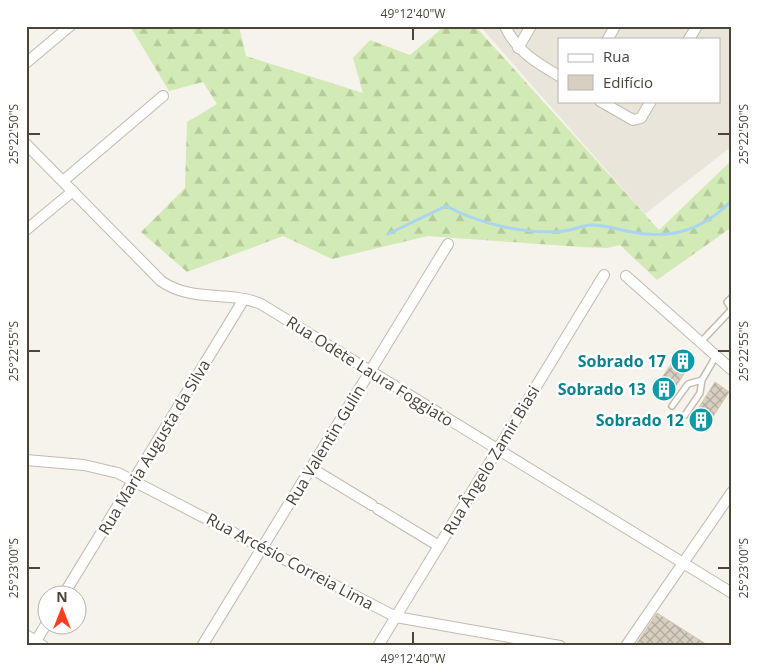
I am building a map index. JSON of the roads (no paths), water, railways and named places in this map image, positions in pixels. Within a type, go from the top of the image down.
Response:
[{"type":"street","points":[[26,63],[70,26]]},
{"type":"street","points":[[505,26],[518,48],[535,62],[558,75]]},
{"type":"street","points":[[518,48],[531,26]]},
{"type":"street","points":[[609,38],[615,26]]},
{"type":"street","points":[[690,38],[697,26]]},
{"type":"street","points":[[63,181],[163,96]]},
{"type":"street","points":[[602,102],[633,120],[641,118],[650,102]]},
{"type":"street","name":"Rua Odete Laura Foggiato","points":[[26,144],[161,281],[173,289],[202,296],[244,299],[261,304],[732,593]]},
{"type":"street","points":[[26,230],[73,191]]},
{"type":"street","name":"Rua Valentin Gulin","points":[[202,646],[448,244]]},
{"type":"street","name":"Rua Ângelo Zamir Biasi","points":[[378,646],[604,275]]},
{"type":"street","points":[[626,276],[732,370]]},
{"type":"street","name":"Rua Maria Augusta da Silva","points":[[70,584],[244,299]]},
{"type":"street","name":"Rua Arcésio Correia Lima","points":[[26,460],[104,468],[133,480],[396,617],[560,646]]},
{"type":"street","points":[[311,468],[439,546]]},
{"type":"street","points":[[626,646],[732,492]]},
{"type":"street","points":[[495,634],[498,646]]},
{"type":"lane","points":[[701,342],[731,310],[727,302],[732,297]]},
{"type":"lane","points":[[684,415],[700,393],[702,380],[716,356]]},
{"type":"lane","points":[[672,406],[688,384],[702,380]]},
{"type":"waterway","points":[[388,234],[446,206],[488,223],[519,230],[549,232],[595,225],[646,234],[674,233],[699,225],[722,210],[732,200]]},
{"type":"place","name":"Sobrado 17","points":[[683,361]]},
{"type":"place","name":"Sobrado 13","points":[[664,389]]},
{"type":"place","name":"Sobrado 12","points":[[701,420]]}]
